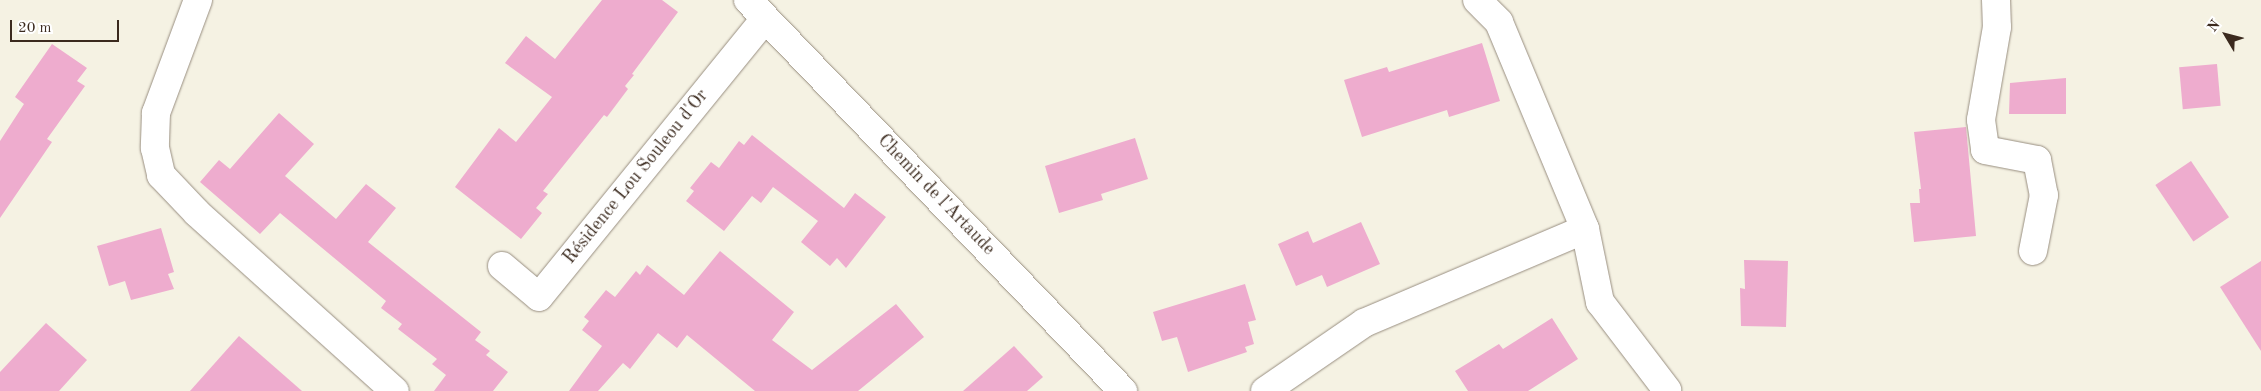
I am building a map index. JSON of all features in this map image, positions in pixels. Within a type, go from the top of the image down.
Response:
[{"type":"street","points":[[198,0],[156,113],[155,148],[161,175],[197,214],[395,391]]},
{"type":"street","points":[[1477,0],[1499,22],[1585,229],[1600,302],[1667,390]]},
{"type":"street","points":[[1996,0],[1997,27],[1981,120],[1986,150],[2037,160],[2044,194],[2033,251]]},
{"type":"street","name":"Résidence Lou Souleou d'Or","points":[[502,266],[539,297],[756,10]]},
{"type":"street","name":"Chemin de l'Artaude","points":[[756,10],[1123,391]]},
{"type":"street","points":[[1265,391],[1364,323],[1585,229]]},
{"type":"building","points":[[602,0],[662,0],[678,12],[632,74],[634,75],[625,86],[628,89],[607,117],[604,115],[543,191],[548,194],[536,208],[542,213],[521,239],[455,187],[499,128],[516,142],[552,97],[505,63],[526,36],[555,59]]},
{"type":"building","points":[[1482,43],[1500,101],[1449,117],[1447,110],[1362,137],[1344,80],[1387,67],[1389,72]]},
{"type":"building","points":[[52,44],[87,68],[77,81],[85,86],[47,139],[52,142],[0,218],[0,141],[24,104],[15,97]]},
{"type":"building","points":[[2217,64],[2221,106],[2183,109],[2179,67]]},
{"type":"building","points":[[2066,78],[2066,114],[2009,114],[2010,83]]},
{"type":"building","points":[[279,113],[314,144],[285,176],[336,219],[366,184],[396,208],[368,242],[481,332],[475,340],[490,351],[486,355],[508,372],[493,391],[434,391],[446,375],[432,364],[437,359],[398,329],[402,324],[381,308],[386,301],[280,213],[260,234],[200,182],[219,160],[230,169]]},
{"type":"building","points":[[1966,127],[1976,236],[1914,242],[1910,203],[1920,203],[1919,189],[1921,189],[1914,132]]},
{"type":"building","points":[[752,135],[844,208],[855,193],[886,217],[846,268],[837,258],[830,266],[801,242],[818,221],[773,187],[761,203],[752,196],[724,231],[686,201],[694,191],[690,188],[711,162],[719,168],[739,141],[744,145]]},
{"type":"building","points":[[1135,138],[1148,179],[1101,194],[1103,200],[1059,213],[1045,166]]},
{"type":"building","points":[[2191,161],[2229,217],[2193,241],[2155,185]]},
{"type":"building","points":[[1361,222],[1380,264],[1327,287],[1322,275],[1296,286],[1278,244],[1308,231],[1313,243]]},
{"type":"building","points":[[161,228],[174,272],[168,274],[174,289],[131,300],[125,281],[109,286],[97,246]]},
{"type":"building","points":[[720,251],[794,312],[772,340],[812,370],[896,304],[924,337],[858,391],[755,391],[687,335],[677,348],[658,333],[630,369],[623,363],[598,391],[569,391],[602,346],[582,330],[589,321],[584,317],[606,290],[615,297],[636,271],[640,275],[647,265],[684,295]]},
{"type":"building","points":[[1744,260],[1788,261],[1786,327],[1741,326],[1740,288],[1745,289]]},
{"type":"building","points":[[2261,261],[2261,351],[2220,287]]},
{"type":"building","points":[[1245,284],[1256,320],[1248,322],[1254,344],[1245,347],[1247,352],[1188,372],[1177,337],[1162,341],[1153,312]]},
{"type":"building","points":[[1552,318],[1578,359],[1528,391],[1468,391],[1455,371],[1499,344],[1503,349]]},
{"type":"building","points":[[46,323],[87,360],[59,391],[0,391],[0,372]]},
{"type":"building","points":[[239,336],[302,391],[190,391]]},
{"type":"building","points":[[1014,346],[1043,377],[1027,391],[963,391]]}]
